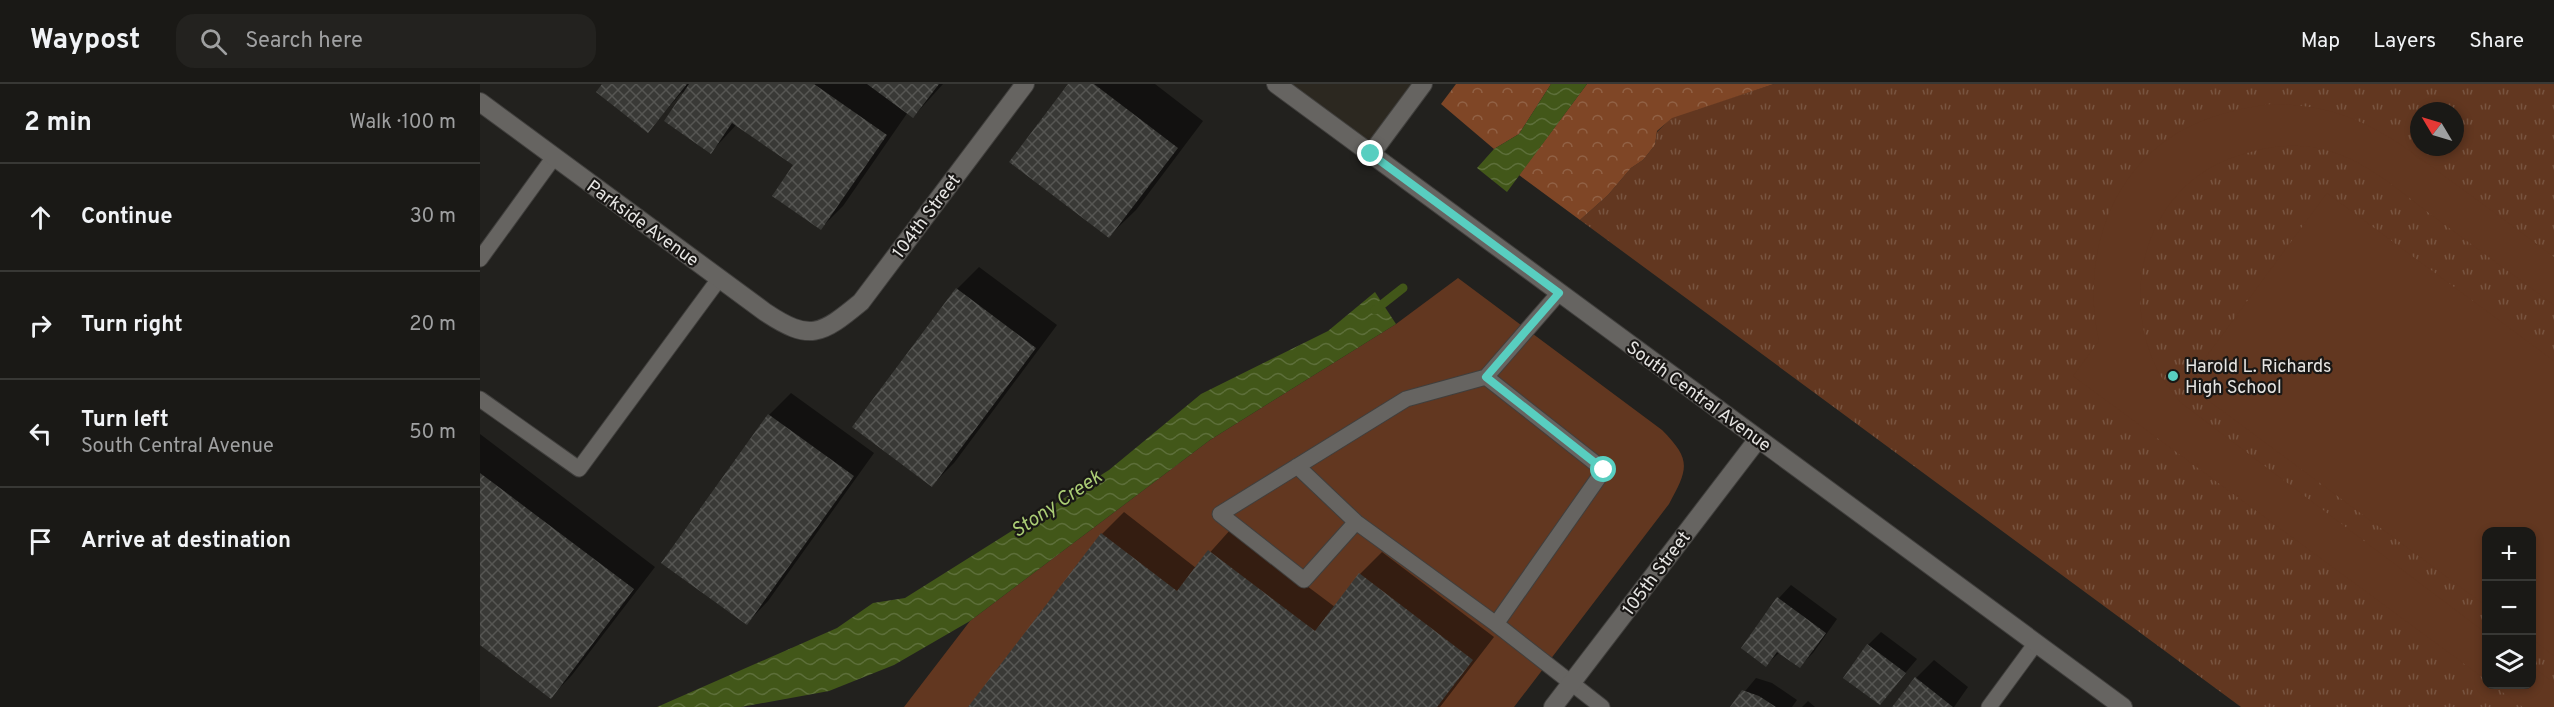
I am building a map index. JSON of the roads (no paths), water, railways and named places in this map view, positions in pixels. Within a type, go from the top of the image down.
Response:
[{"type":"street","name":"104th Street","points":[[812,333],[838,321],[861,302],[1025,84]]},
{"type":"street","name":"South Central Avenue","points":[[1276,84],[2123,707]]},
{"type":"street","points":[[1371,154],[1423,84]]},
{"type":"street","name":"Parkside Avenue","points":[[480,102],[787,327],[812,333]]},
{"type":"street","name":"105th Street","points":[[1553,707],[1758,439]]},
{"type":"lane","points":[[480,259],[554,157]]},
{"type":"lane","points":[[480,399],[579,469],[719,279]]},
{"type":"lane","points":[[1356,522],[1304,580],[1220,514],[1406,399],[1486,377],[1559,293]]},
{"type":"lane","points":[[1486,377],[1604,470],[1496,624]]},
{"type":"lane","points":[[1297,466],[1356,522],[1496,624],[1602,707]]},
{"type":"lane","points":[[1989,707],[2036,643]]},
{"type":"water","points":[[1551,84],[1587,84],[1507,192],[1477,168],[1494,149],[1519,134]]},
{"type":"water","points":[[1375,292],[1396,324],[1210,440],[970,621],[894,665],[829,691],[741,707],[657,707],[837,628],[873,603],[905,598],[1109,470],[1201,394],[1328,331]]},
{"type":"waterway","name":"Stony Creek","points":[[1375,310],[1403,288]]},
{"type":"place","name":"Harold L. Richards High School","points":[[2173,376]]}]
